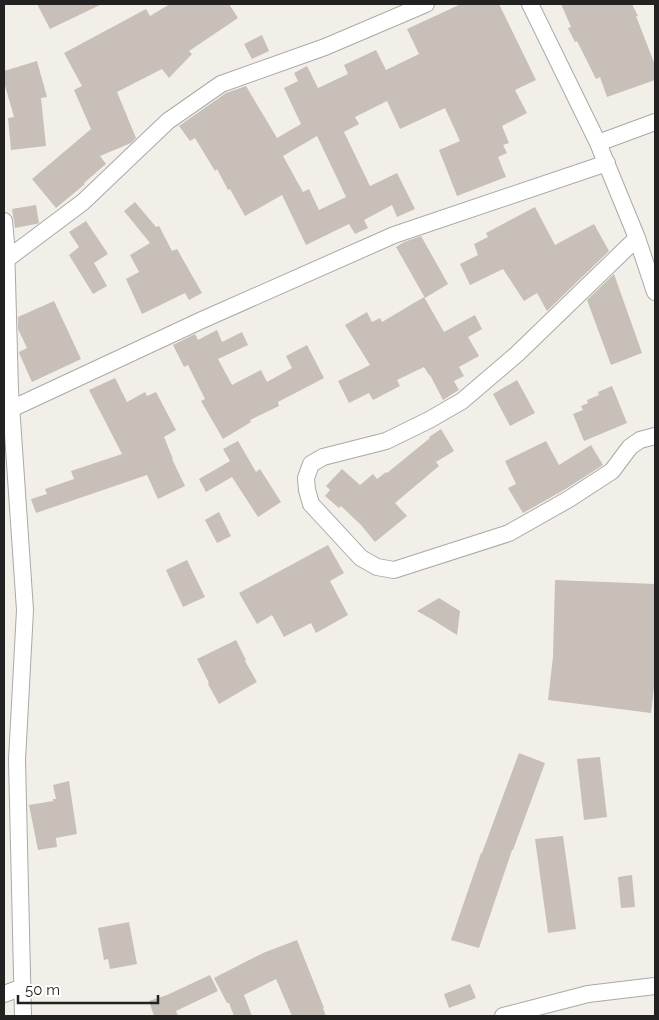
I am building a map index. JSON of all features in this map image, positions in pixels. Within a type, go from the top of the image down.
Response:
[{"type":"street","points":[[7,259],[83,202],[168,120],[221,84],[326,47],[426,4]]},
{"type":"street","points":[[530,4],[607,163],[637,238],[655,292]]},
{"type":"street","points":[[598,143],[655,122]]},
{"type":"street","points":[[11,409],[202,320],[394,235],[607,163]]},
{"type":"street","points":[[4,221],[7,259],[11,409],[25,610],[11,761],[23,1016]]},
{"type":"street","points":[[637,238],[517,354],[462,401],[386,441],[323,456],[311,464],[306,478],[307,490],[312,504],[361,558],[377,567],[394,570],[509,533],[569,500],[598,481],[612,471],[630,447],[640,440],[655,436]]},
{"type":"street","points":[[503,1016],[588,994],[655,986]]},
{"type":"street","points":[[4,994],[23,987]]},
{"type":"building","points":[[37,4],[102,4],[50,29]]},
{"type":"building","points":[[170,4],[229,4],[238,18],[189,51],[192,54],[169,78],[162,69],[117,92],[136,138],[131,143],[100,156],[106,164],[56,208],[32,179],[91,129],[74,90],[82,86],[64,53],[146,9],[150,16]]},
{"type":"building","points":[[461,4],[499,4],[536,80],[515,90],[527,113],[502,126],[509,143],[503,145],[507,153],[498,157],[506,177],[457,196],[439,150],[460,141],[445,108],[400,129],[387,101],[355,117],[359,124],[344,132],[370,186],[397,173],[415,209],[397,217],[392,205],[364,220],[368,228],[355,234],[349,224],[306,245],[282,195],[245,216],[230,189],[228,190],[217,169],[215,171],[195,138],[190,141],[179,126],[226,93],[246,86],[277,138],[301,124],[284,88],[298,81],[294,73],[307,66],[318,88],[348,74],[344,65],[376,50],[386,70],[419,54],[407,29]],"holes":[[[317,136],[346,197],[319,210],[309,189],[303,192],[283,156]]]},
{"type":"building","points":[[561,4],[632,4],[655,65],[655,80],[607,97],[600,77],[596,79],[577,41],[575,42],[568,28],[571,27]]},
{"type":"building","points":[[262,35],[269,51],[252,59],[244,44]]},
{"type":"building","points":[[37,61],[47,97],[41,98],[46,146],[11,150],[8,118],[14,117],[4,82],[4,71]]},
{"type":"building","points":[[135,202],[156,227],[159,226],[172,251],[177,249],[202,293],[189,300],[185,293],[142,314],[126,279],[139,272],[130,255],[150,243],[124,211]]},
{"type":"building","points":[[36,205],[39,223],[15,228],[12,209]]},
{"type":"building","points":[[535,207],[555,245],[594,224],[609,251],[547,311],[537,293],[524,301],[503,269],[470,285],[460,264],[478,255],[474,244],[488,237],[486,233]]},
{"type":"building","points":[[86,221],[108,254],[94,263],[107,286],[93,294],[69,255],[79,247],[69,232]]},
{"type":"building","points":[[421,236],[448,284],[425,298],[396,247]]},
{"type":"building","points":[[614,274],[642,353],[611,365],[587,300]]},
{"type":"building","points":[[424,297],[444,332],[475,315],[482,329],[468,337],[479,356],[459,367],[464,376],[454,381],[459,390],[443,400],[424,367],[397,380],[400,386],[373,400],[369,393],[349,403],[338,381],[370,365],[345,325],[367,312],[372,322],[380,318],[382,322]]},
{"type":"building","points":[[54,301],[81,359],[32,382],[19,353],[27,348],[18,329],[18,317]]},
{"type":"building","points":[[217,330],[222,342],[242,332],[248,345],[218,359],[232,385],[261,370],[267,382],[292,368],[286,356],[307,345],[324,378],[278,402],[279,406],[250,420],[251,422],[223,439],[201,401],[205,399],[188,365],[184,367],[173,345],[195,334],[198,340]]},
{"type":"building","points":[[115,378],[127,402],[145,392],[147,396],[156,392],[176,430],[164,437],[185,486],[158,499],[147,475],[36,513],[31,499],[47,494],[45,489],[74,479],[71,471],[122,454],[89,390]]},
{"type":"building","points":[[517,380],[535,413],[510,426],[493,394]]},
{"type":"building","points":[[612,386],[627,423],[584,441],[573,414],[583,410],[581,406],[588,403],[587,400],[599,395],[598,392]]},
{"type":"building","points":[[441,429],[454,451],[436,462],[439,466],[395,503],[407,516],[375,542],[341,506],[339,508],[325,496],[330,490],[326,486],[342,469],[360,485],[373,474],[377,479]]},
{"type":"building","points":[[238,441],[256,472],[260,469],[281,502],[258,517],[232,477],[206,492],[199,479],[230,461],[223,449]]},
{"type":"building","points":[[546,441],[559,465],[591,445],[603,465],[523,513],[508,488],[516,484],[505,461]]},
{"type":"building","points":[[219,512],[231,536],[217,543],[205,520]]},
{"type":"building","points":[[328,545],[344,573],[330,581],[348,615],[316,633],[311,623],[284,637],[272,615],[257,624],[239,593]]},
{"type":"building","points":[[187,560],[205,597],[183,607],[166,570]]},
{"type":"building","points":[[555,580],[655,584],[655,679],[651,713],[548,700],[553,657]]},
{"type":"building","points":[[439,598],[460,611],[457,635],[417,611]]},
{"type":"building","points":[[236,640],[257,682],[219,704],[197,659]]},
{"type":"building","points":[[519,753],[545,763],[512,850],[479,948],[451,940],[481,853]]},
{"type":"building","points":[[600,757],[607,817],[584,820],[577,759]]},
{"type":"building","points":[[69,781],[77,834],[56,838],[57,847],[38,850],[29,805],[53,801],[53,799],[56,799],[53,785]]},
{"type":"building","points":[[563,836],[576,929],[548,933],[535,839]]},
{"type":"building","points":[[632,875],[635,907],[621,908],[618,877]]},
{"type":"building","points":[[129,922],[137,964],[110,969],[108,959],[104,960],[98,928]]},
{"type":"building","points":[[297,940],[326,1016],[292,1016],[276,979],[244,995],[252,1016],[234,1016],[229,1003],[227,1003],[214,978],[263,953]]},
{"type":"building","points":[[210,975],[218,991],[176,1011],[178,1016],[154,1016],[149,1001],[167,995]]},
{"type":"building","points":[[470,984],[476,998],[449,1008],[444,994]]}]
